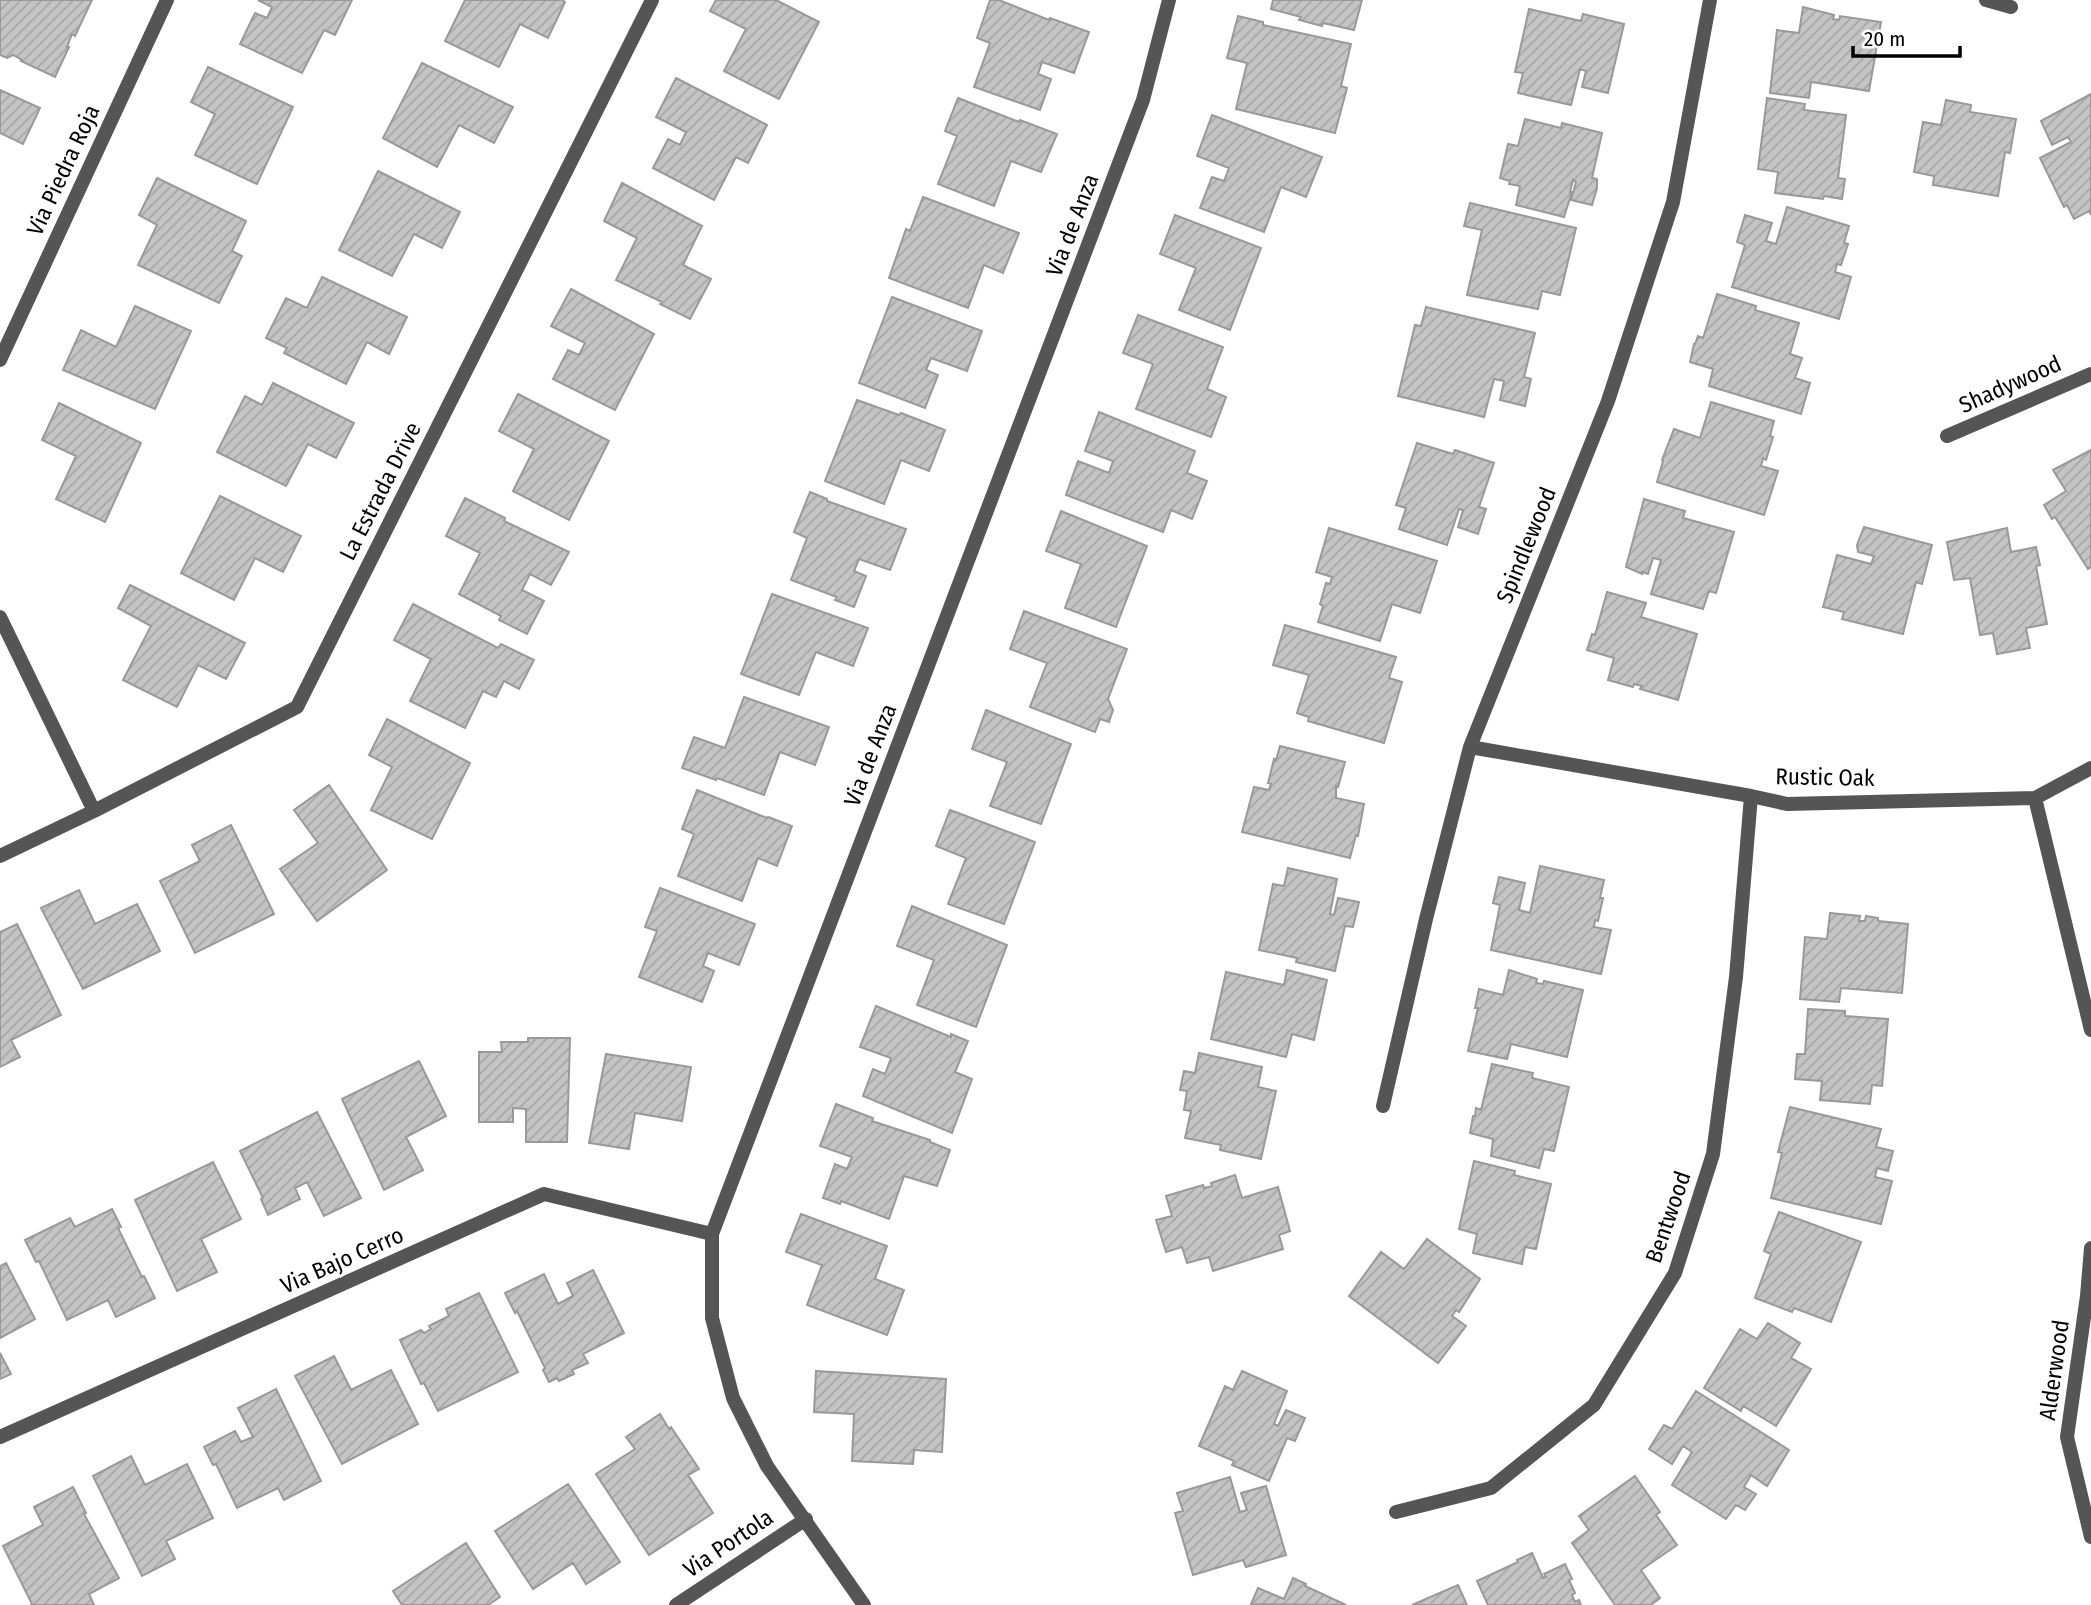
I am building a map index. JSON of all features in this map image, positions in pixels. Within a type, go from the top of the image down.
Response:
[{"type":"street","name":"Via Piedra Roja","points":[[0,360],[167,0]]},
{"type":"street","name":"La Estrada Drive","points":[[0,856],[297,707],[652,0]]},
{"type":"street","name":"Via de Anza","points":[[864,1605],[767,1465],[733,1398],[712,1318],[712,1234],[1143,100],[1169,0]]},
{"type":"street","name":"Spindlewood","points":[[1382,1106],[1470,747],[1608,401],[1669,216],[1710,0]]},
{"type":"street","points":[[1986,0],[2011,6]]},
{"type":"street","name":"Shadywood","points":[[1947,436],[2091,374]]},
{"type":"street","points":[[0,617],[94,811]]},
{"type":"street","name":"Rustic Oak","points":[[1470,747],[1787,804],[2035,798],[2091,768]]},
{"type":"street","name":"Bentwood","points":[[1396,1512],[1491,1488],[1594,1405],[1675,1273],[1713,1154],[1736,977],[1751,796]]},
{"type":"street","points":[[2035,798],[2091,1030]]},
{"type":"street","name":"Via Bajo Cerro","points":[[0,1437],[544,1194],[712,1234]]},
{"type":"street","name":"Alderwood","points":[[2091,1248],[2089,1296],[2067,1437],[2091,1537]]},
{"type":"street","name":"Via Portola","points":[[676,1605],[806,1519]]},
{"type":"building","points":[[0,0],[92,0],[75,36],[72,34],[55,77],[13,55],[7,58],[0,55]]},
{"type":"building","points":[[258,0],[352,0],[335,35],[324,30],[302,73],[240,44],[255,13],[267,18],[272,7]]},
{"type":"building","points":[[465,0],[565,2],[548,38],[520,24],[499,67],[445,41]]},
{"type":"building","points":[[716,0],[776,0],[819,22],[779,99],[724,71],[746,29],[710,11]]},
{"type":"building","points":[[990,0],[999,0],[1089,32],[1074,73],[1042,62],[1038,74],[1051,79],[1040,110],[974,87],[990,43],[977,38]]},
{"type":"building","points":[[1273,0],[1362,0],[1354,30],[1299,20],[1301,17],[1271,9]]},
{"type":"building","points":[[1803,7],[1834,15],[1833,19],[1839,20],[1840,16],[1881,22],[1869,91],[1811,82],[1809,98],[1770,93],[1777,30],[1799,33]]},
{"type":"building","points":[[1529,9],[1581,21],[1583,14],[1624,24],[1608,93],[1582,87],[1586,71],[1580,69],[1571,105],[1518,93],[1523,73],[1515,72]]},
{"type":"building","points":[[1238,16],[1263,22],[1263,25],[1351,44],[1341,86],[1347,88],[1335,133],[1236,109],[1247,63],[1227,58]]},
{"type":"building","points":[[422,63],[513,107],[494,143],[459,125],[437,167],[383,138]]},
{"type":"building","points":[[208,67],[293,107],[257,184],[195,155],[215,114],[191,102]]},
{"type":"building","points":[[676,78],[767,125],[748,163],[736,157],[714,200],[653,168],[668,139],[680,145],[686,132],[656,117]]},
{"type":"building","points":[[0,90],[40,108],[23,144],[0,133]]},
{"type":"building","points":[[2091,94],[2091,215],[2089,211],[2074,219],[2067,205],[2064,207],[2040,158],[2071,142],[2068,137],[2052,145],[2041,121]]},
{"type":"building","points":[[958,98],[1057,134],[1041,172],[1011,161],[994,206],[938,184],[957,136],[945,131]]},
{"type":"building","points":[[1767,98],[1805,104],[1804,110],[1846,115],[1838,178],[1845,179],[1842,199],[1775,193],[1778,172],[1758,169]]},
{"type":"building","points":[[1946,100],[1971,105],[1970,112],[2016,119],[2010,153],[2005,152],[1998,196],[1933,185],[1934,176],[1914,172],[1923,122],[1941,125]]},
{"type":"building","points":[[1212,115],[1322,157],[1306,197],[1281,187],[1264,232],[1200,208],[1212,177],[1224,181],[1229,168],[1197,156]]},
{"type":"building","points":[[1525,119],[1561,128],[1562,123],[1602,133],[1592,178],[1597,179],[1597,188],[1592,205],[1571,200],[1576,182],[1573,180],[1564,217],[1516,205],[1520,186],[1509,184],[1510,181],[1500,178],[1508,144],[1518,146]]},
{"type":"building","points":[[378,171],[460,212],[442,248],[414,234],[392,276],[339,250]]},
{"type":"building","points":[[157,178],[246,221],[232,251],[242,256],[219,303],[138,265],[157,225],[139,215]]},
{"type":"building","points":[[622,183],[702,226],[683,265],[711,279],[690,319],[616,280],[637,238],[604,221]]},
{"type":"building","points":[[923,197],[1019,233],[1003,273],[984,265],[968,308],[889,278],[906,229],[910,231]]},
{"type":"building","points":[[1470,203],[1576,228],[1560,295],[1542,291],[1538,309],[1467,295],[1482,230],[1464,226]]},
{"type":"building","points":[[1787,207],[1849,226],[1844,243],[1848,244],[1841,265],[1837,264],[1835,272],[1851,277],[1839,319],[1732,287],[1745,245],[1737,242],[1745,215],[1772,223],[1766,241],[1776,244]]},
{"type":"building","points":[[1175,215],[1261,248],[1230,330],[1179,310],[1196,268],[1160,254]]},
{"type":"building","points":[[322,277],[407,317],[389,354],[367,342],[346,384],[284,353],[287,348],[266,338],[286,298],[307,308]]},
{"type":"building","points":[[571,289],[654,334],[615,410],[553,379],[568,350],[579,355],[585,343],[551,326]]},
{"type":"building","points":[[1717,294],[1756,306],[1755,310],[1799,323],[1790,354],[1802,358],[1795,378],[1810,383],[1801,414],[1709,386],[1713,369],[1690,362],[1698,336],[1703,338]]},
{"type":"building","points":[[892,297],[982,331],[967,371],[931,358],[926,370],[938,375],[925,408],[859,383]]},
{"type":"building","points":[[135,306],[191,331],[155,409],[63,370],[81,330],[116,347]]},
{"type":"building","points":[[1426,307],[1535,333],[1524,377],[1531,379],[1525,406],[1500,400],[1504,381],[1494,379],[1484,417],[1398,396],[1415,325],[1421,326]]},
{"type":"building","points":[[1138,315],[1223,347],[1207,389],[1226,397],[1211,437],[1136,409],[1153,364],[1123,353]]},
{"type":"building","points":[[273,383],[354,423],[336,458],[308,444],[286,486],[217,452],[245,396],[262,405]]},
{"type":"building","points":[[518,394],[609,441],[569,520],[513,491],[534,449],[499,431]]},
{"type":"building","points":[[857,400],[945,430],[929,471],[901,460],[884,504],[825,481]]},
{"type":"building","points":[[1711,402],[1774,421],[1770,436],[1773,437],[1766,460],[1763,458],[1761,466],[1778,471],[1764,515],[1657,482],[1674,429],[1700,438]]},
{"type":"building","points":[[59,403],[141,443],[105,522],[56,499],[76,456],[42,440]]},
{"type":"building","points":[[1099,412],[1195,451],[1187,473],[1207,481],[1192,519],[1171,510],[1163,532],[1066,495],[1078,461],[1109,473],[1113,461],[1085,451]]},
{"type":"building","points":[[1417,443],[1453,454],[1455,450],[1494,463],[1479,507],[1486,509],[1478,534],[1458,527],[1463,510],[1459,509],[1447,545],[1399,529],[1406,508],[1396,505]]},
{"type":"building","points":[[2091,450],[2091,567],[2088,569],[2055,517],[2052,519],[2044,505],[2066,491],[2053,470]]},
{"type":"building","points":[[810,492],[827,501],[906,529],[890,570],[859,559],[854,571],[866,576],[854,607],[835,600],[837,597],[791,580],[807,538],[794,532]]},
{"type":"building","points":[[220,496],[301,536],[283,572],[255,558],[234,600],[181,573]]},
{"type":"building","points":[[465,498],[505,518],[504,521],[569,552],[551,585],[530,574],[522,590],[544,601],[527,634],[499,620],[501,616],[459,594],[480,553],[446,536]]},
{"type":"building","points":[[1644,499],[1685,511],[1683,518],[1734,532],[1716,593],[1709,591],[1703,609],[1651,594],[1661,560],[1653,558],[1648,574],[1626,567]]},
{"type":"building","points":[[1061,511],[1147,546],[1116,627],[1065,608],[1081,564],[1046,551]]},
{"type":"building","points":[[1864,527],[1932,545],[1922,584],[1916,582],[1903,634],[1842,619],[1844,612],[1823,607],[1837,555],[1871,564],[1874,556],[1858,552],[1857,545]]},
{"type":"building","points":[[1329,528],[1437,561],[1420,613],[1392,604],[1380,641],[1318,622],[1326,583],[1330,584],[1332,577],[1316,572]]},
{"type":"building","points":[[2007,528],[2011,552],[2036,547],[2040,565],[2036,566],[2047,624],[2026,628],[2030,648],[1997,654],[1993,633],[1980,635],[1970,578],[1954,580],[1947,542]]},
{"type":"building","points":[[130,585],[245,643],[226,679],[198,665],[177,707],[123,680],[151,626],[118,608]]},
{"type":"building","points":[[1607,592],[1646,603],[1641,617],[1697,634],[1678,700],[1640,689],[1642,686],[1634,684],[1633,687],[1608,680],[1614,658],[1587,650],[1592,634],[1595,635]]},
{"type":"building","points":[[772,594],[868,628],[853,666],[816,652],[799,695],[741,674]]},
{"type":"building","points":[[413,604],[498,648],[501,644],[534,660],[519,689],[504,681],[496,697],[483,691],[465,728],[410,701],[431,659],[394,640]]},
{"type":"building","points":[[1024,611],[1127,649],[1108,699],[1113,710],[1109,722],[1100,719],[1095,732],[1030,707],[1047,663],[1010,649]]},
{"type":"building","points":[[1285,625],[1396,657],[1389,678],[1402,682],[1384,743],[1308,721],[1309,717],[1297,713],[1309,675],[1273,665]]},
{"type":"building","points":[[744,697],[829,727],[815,765],[780,752],[764,795],[682,768],[694,737],[725,748]]},
{"type":"building","points":[[986,710],[1071,744],[1041,824],[990,806],[1007,762],[972,749]]},
{"type":"building","points":[[387,719],[470,763],[432,839],[371,810],[392,767],[369,755]]},
{"type":"building","points":[[1280,746],[1345,762],[1338,787],[1336,786],[1336,798],[1364,804],[1358,836],[1356,835],[1350,858],[1242,832],[1254,787],[1269,790],[1271,784],[1268,783],[1274,759],[1276,760]]},
{"type":"building","points":[[329,785],[387,870],[317,921],[280,869],[318,843],[294,810]]},
{"type":"building","points":[[697,790],[792,826],[777,866],[758,858],[742,901],[678,876],[694,834],[682,829]]},
{"type":"building","points":[[950,810],[1035,842],[1004,924],[948,904],[966,858],[936,846]]},
{"type":"building","points":[[231,825],[274,914],[195,953],[160,881],[200,861],[192,845]]},
{"type":"building","points":[[1540,866],[1604,880],[1600,898],[1603,898],[1594,927],[1611,930],[1601,974],[1491,950],[1500,905],[1493,903],[1499,877],[1525,883],[1519,910],[1530,913]]},
{"type":"building","points":[[1288,868],[1337,879],[1330,914],[1334,915],[1338,898],[1359,902],[1353,927],[1345,926],[1335,971],[1296,962],[1297,958],[1259,950],[1273,884],[1284,886]]},
{"type":"building","points":[[660,888],[755,924],[739,965],[708,953],[703,966],[714,971],[702,1002],[639,977],[657,931],[645,927]]},
{"type":"building","points":[[79,890],[95,924],[137,904],[160,951],[83,989],[41,908]]},
{"type":"building","points":[[912,906],[1007,945],[976,1027],[917,1005],[934,960],[897,946]]},
{"type":"building","points":[[1830,913],[1860,916],[1859,921],[1865,921],[1866,916],[1878,918],[1878,921],[1908,924],[1902,993],[1841,988],[1839,1002],[1800,999],[1805,937],[1827,939]]},
{"type":"building","points":[[17,924],[61,1015],[11,1040],[20,1057],[0,1067],[0,932]]},
{"type":"building","points":[[1287,970],[1327,980],[1314,1040],[1292,1034],[1286,1057],[1211,1039],[1226,972],[1284,985]]},
{"type":"building","points":[[1509,970],[1537,979],[1536,983],[1543,984],[1544,981],[1583,990],[1567,1057],[1511,1044],[1507,1059],[1468,1051],[1478,1008],[1475,1008],[1479,989],[1503,995]]},
{"type":"building","points":[[876,1006],[951,1037],[951,1034],[968,1041],[955,1072],[972,1079],[952,1133],[863,1096],[873,1069],[885,1074],[891,1058],[860,1047]]},
{"type":"building","points":[[1808,1009],[1845,1011],[1845,1016],[1888,1019],[1882,1086],[1872,1085],[1870,1104],[1820,1100],[1822,1081],[1795,1079],[1797,1054],[1805,1054]]},
{"type":"building","points":[[528,1038],[570,1038],[567,1142],[526,1142],[526,1109],[513,1108],[513,1122],[479,1122],[479,1052],[502,1052],[501,1042],[528,1042]]},
{"type":"building","points":[[1199,1053],[1262,1067],[1258,1087],[1276,1091],[1261,1159],[1220,1150],[1221,1145],[1185,1138],[1191,1111],[1184,1110],[1187,1091],[1180,1090],[1184,1071],[1195,1073]]},
{"type":"building","points":[[606,1054],[691,1067],[682,1121],[635,1113],[629,1149],[589,1143]]},
{"type":"building","points":[[419,1061],[446,1116],[406,1137],[423,1170],[384,1190],[342,1099]]},
{"type":"building","points":[[1492,1064],[1533,1073],[1532,1078],[1569,1087],[1554,1151],[1544,1149],[1539,1168],[1491,1156],[1493,1139],[1470,1133],[1476,1108],[1481,1110]]},
{"type":"building","points":[[836,1104],[873,1118],[872,1121],[930,1140],[950,1150],[937,1186],[904,1176],[889,1219],[841,1201],[840,1204],[823,1198],[835,1164],[847,1169],[852,1157],[820,1146]]},
{"type":"building","points":[[1790,1107],[1881,1129],[1876,1147],[1893,1151],[1888,1171],[1877,1168],[1875,1177],[1892,1181],[1881,1224],[1771,1198],[1782,1153],[1778,1152]]},
{"type":"building","points":[[317,1112],[361,1198],[324,1216],[307,1182],[295,1188],[300,1199],[268,1215],[261,1199],[263,1198],[240,1151]]},
{"type":"building","points":[[1474,1161],[1515,1171],[1514,1175],[1551,1184],[1536,1249],[1525,1247],[1522,1264],[1473,1253],[1477,1234],[1459,1229]]},
{"type":"building","points":[[213,1162],[241,1219],[201,1239],[217,1272],[177,1291],[135,1200]]},
{"type":"building","points":[[1235,1175],[1242,1198],[1278,1187],[1290,1231],[1279,1235],[1283,1249],[1213,1271],[1209,1257],[1187,1263],[1182,1247],[1166,1252],[1156,1220],[1172,1216],[1166,1196],[1203,1185],[1204,1188],[1212,1186],[1211,1183]]},
{"type":"building","points":[[112,1209],[121,1227],[118,1228],[155,1298],[116,1317],[108,1300],[67,1320],[39,1261],[36,1262],[25,1240],[70,1218],[75,1227]]},
{"type":"building","points":[[1779,1212],[1861,1242],[1831,1322],[1794,1308],[1792,1312],[1755,1298],[1771,1254],[1764,1251]]},
{"type":"building","points":[[801,1214],[887,1246],[875,1279],[904,1290],[887,1335],[807,1305],[822,1265],[786,1252]]},
{"type":"building","points":[[1427,1239],[1480,1279],[1459,1312],[1456,1310],[1452,1316],[1466,1326],[1438,1363],[1349,1296],[1381,1252],[1404,1269]]},
{"type":"building","points":[[6,1263],[35,1319],[0,1338],[0,1266]]},
{"type":"building","points":[[593,1270],[624,1333],[583,1354],[588,1363],[572,1370],[574,1374],[549,1382],[543,1370],[545,1368],[517,1311],[515,1313],[505,1293],[544,1274],[558,1304],[573,1296],[567,1283]]},
{"type":"building","points":[[479,1293],[518,1372],[438,1411],[424,1383],[421,1384],[400,1340],[421,1330],[424,1333],[431,1329],[429,1326],[449,1316],[446,1309]]},
{"type":"building","points":[[1768,1323],[1800,1343],[1791,1358],[1811,1369],[1776,1426],[1743,1406],[1741,1411],[1704,1388],[1740,1329],[1757,1339]]},
{"type":"building","points":[[0,1353],[11,1374],[0,1379]]},
{"type":"building","points":[[334,1356],[351,1390],[391,1370],[418,1424],[342,1464],[295,1376]]},
{"type":"building","points":[[816,1371],[946,1379],[942,1452],[914,1450],[913,1464],[852,1461],[854,1414],[814,1412]]},
{"type":"building","points":[[1242,1371],[1287,1391],[1274,1424],[1278,1426],[1286,1410],[1305,1418],[1295,1441],[1287,1438],[1269,1481],[1232,1465],[1234,1461],[1199,1446],[1225,1386],[1233,1390]]},
{"type":"building","points":[[276,1389],[321,1481],[284,1500],[278,1488],[237,1508],[216,1464],[213,1465],[204,1447],[235,1431],[241,1442],[253,1437],[238,1408]]},
{"type":"building","points":[[1696,1391],[1789,1450],[1767,1486],[1751,1475],[1744,1487],[1756,1494],[1745,1510],[1736,1505],[1726,1519],[1672,1485],[1692,1452],[1683,1446],[1672,1464],[1649,1449],[1664,1425],[1672,1429]]},
{"type":"building","points":[[660,1414],[699,1469],[688,1475],[713,1513],[649,1555],[596,1474],[635,1449],[626,1437]]},
{"type":"building","points":[[131,1456],[145,1485],[187,1464],[213,1518],[166,1541],[175,1559],[142,1576],[93,1476]]},
{"type":"building","points":[[1635,1476],[1660,1512],[1656,1515],[1677,1545],[1641,1570],[1660,1598],[1651,1605],[1615,1605],[1572,1543],[1589,1530],[1579,1516]]},
{"type":"building","points":[[1230,1477],[1240,1512],[1247,1510],[1241,1493],[1266,1486],[1286,1555],[1246,1567],[1243,1560],[1193,1575],[1175,1513],[1183,1511],[1177,1493]]},
{"type":"building","points":[[568,1484],[620,1562],[586,1584],[573,1563],[533,1589],[495,1531]]},
{"type":"building","points":[[73,1487],[86,1513],[84,1514],[119,1578],[89,1594],[94,1605],[31,1605],[3,1546],[43,1525],[34,1507]]},
{"type":"building","points":[[466,1543],[500,1597],[488,1605],[402,1605],[393,1591]]},
{"type":"building","points":[[1532,1553],[1543,1578],[1546,1577],[1544,1574],[1565,1564],[1572,1579],[1569,1580],[1575,1593],[1572,1595],[1575,1602],[1579,1600],[1581,1605],[1488,1605],[1477,1581]]},
{"type":"building","points":[[1293,1578],[1346,1605],[1251,1604],[1258,1588],[1284,1599]]},
{"type":"building","points":[[1458,1585],[1467,1605],[1412,1605]]}]
